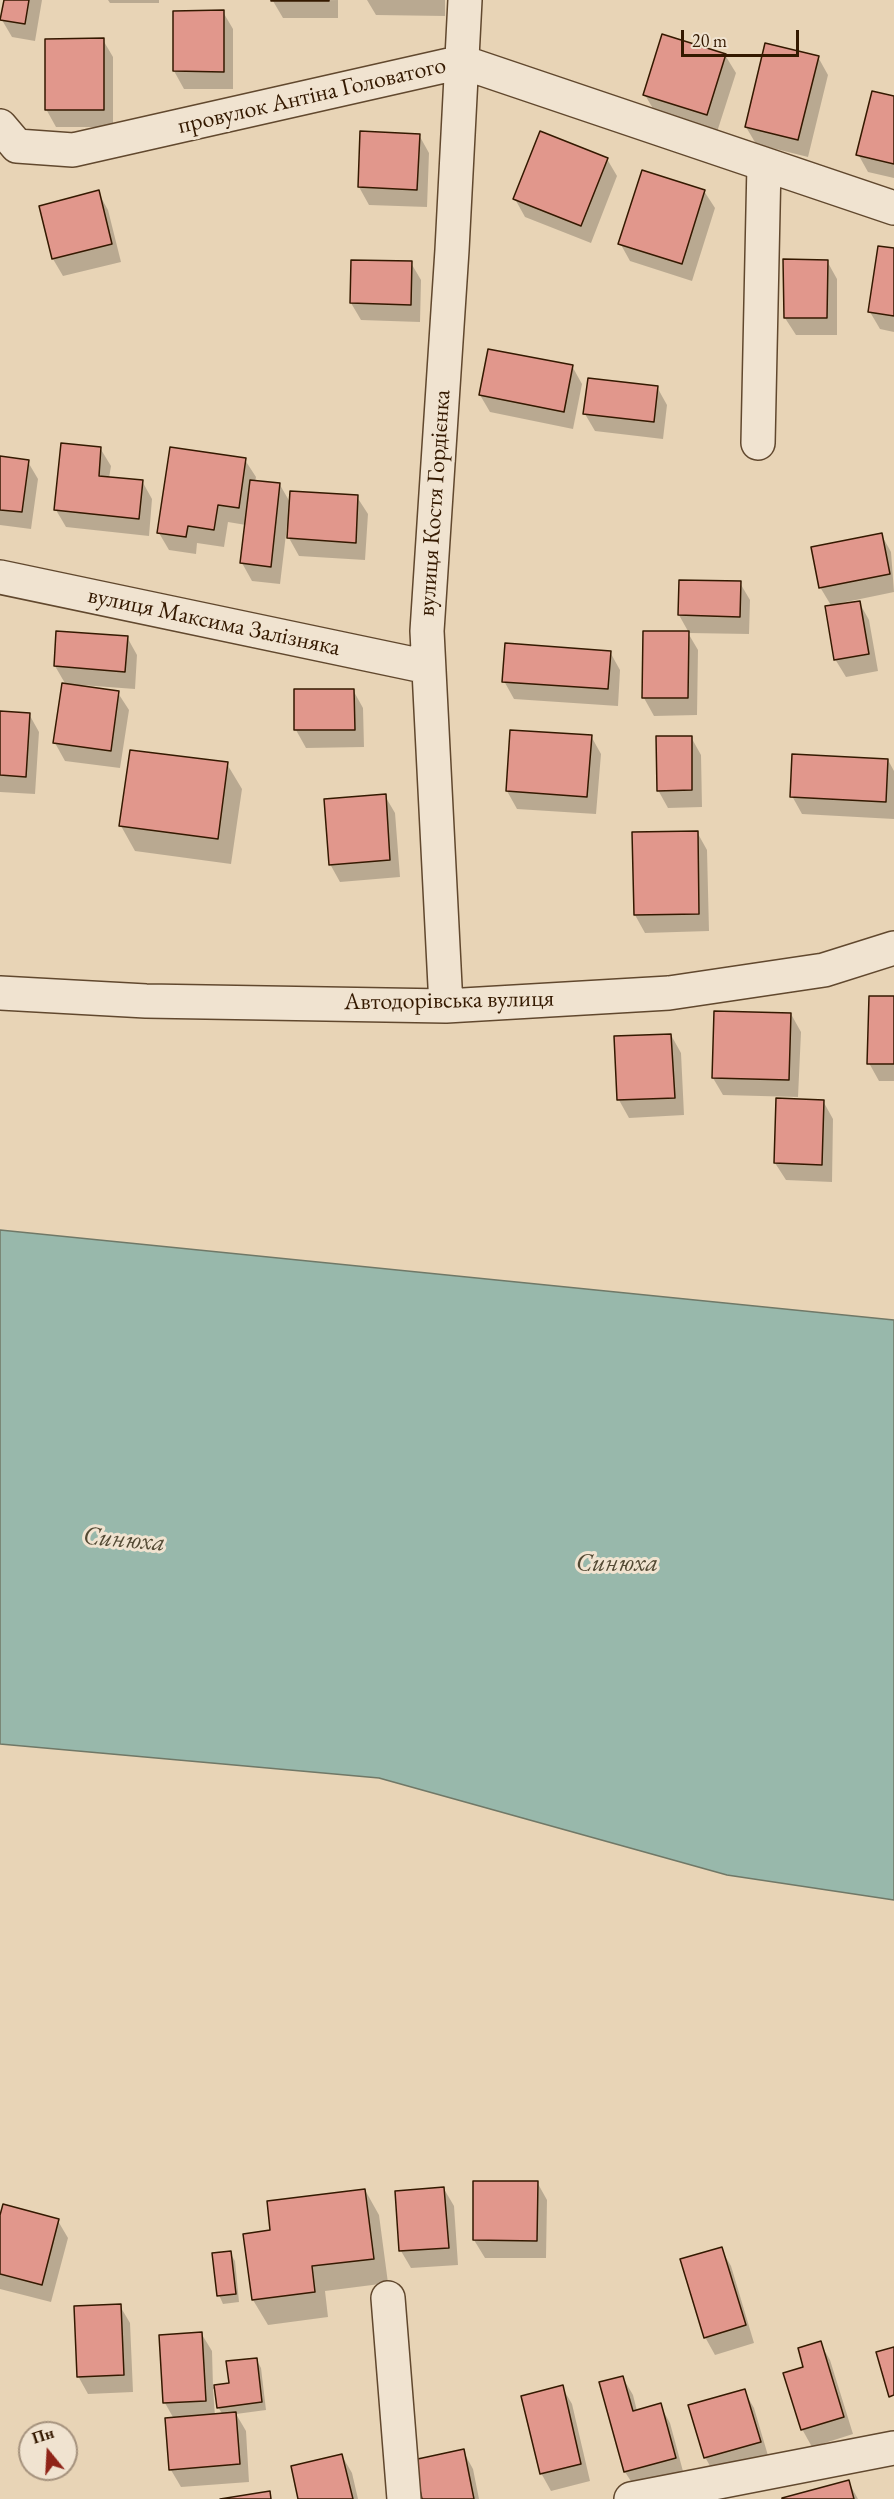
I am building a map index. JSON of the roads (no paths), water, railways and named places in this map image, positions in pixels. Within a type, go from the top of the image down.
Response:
[{"type":"street","name":"вулиця Костя Гордієнка","points":[[446,1006],[427,631],[465,0]]},
{"type":"street","name":"провулок Антіна Головатого","points":[[0,126],[17,146],[73,150],[462,62],[894,208]]},
{"type":"street","points":[[758,443],[764,164]]},
{"type":"street","name":"вулиця Максима Залізняка","points":[[0,577],[428,667]]},
{"type":"street","name":"Автодорівська вулиця","points":[[0,993],[146,1001],[446,1006],[669,993],[824,970],[894,948]]},
{"type":"street","points":[[388,2298],[404,2499]]},
{"type":"street","points":[[631,2499],[894,2448]]},
{"type":"water","name":"Синюха","points":[[0,1230],[894,1320],[894,1900],[727,1875],[379,1778],[0,1744]]}]
